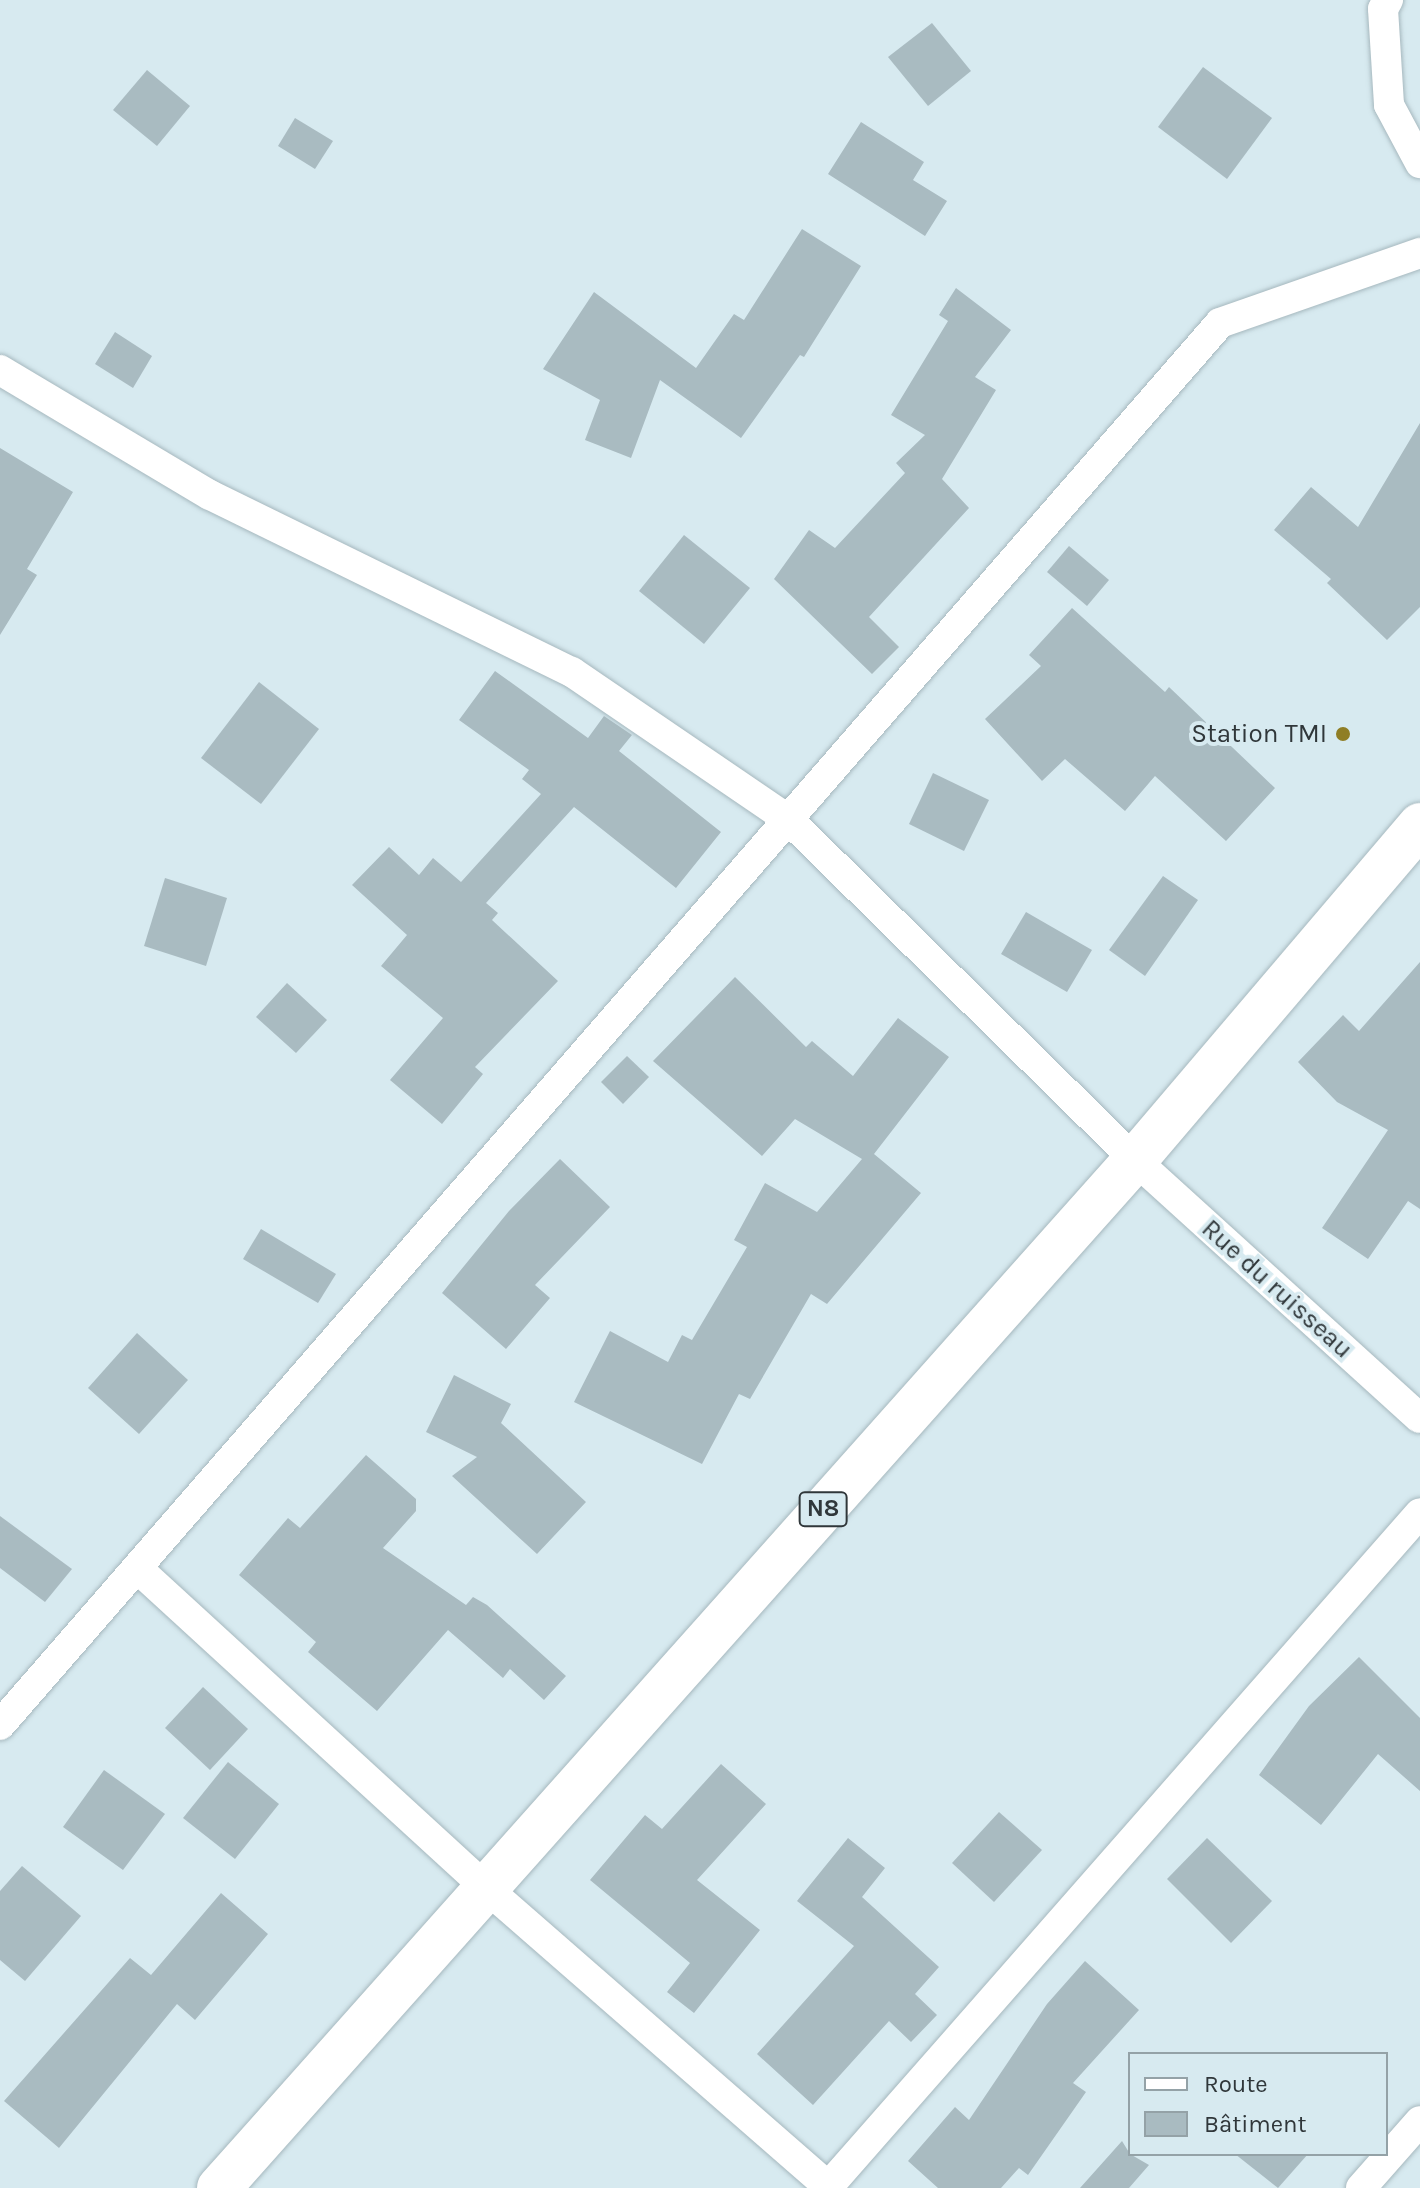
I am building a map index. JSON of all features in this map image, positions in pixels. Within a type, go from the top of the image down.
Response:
[{"type":"main road","name":"N8","points":[[219,2188],[1135,1160],[1420,825]]},
{"type":"street","points":[[1388,0],[1383,9],[1389,105],[1420,163]]},
{"type":"street","points":[[0,1725],[1220,323],[1420,253]]},
{"type":"street","name":"Rue du ruisseau","points":[[0,370],[210,495],[572,672],[789,820],[1135,1160],[1420,1418]]},
{"type":"street","points":[[137,1568],[485,1887],[829,2188],[1420,1513]]},
{"type":"street","points":[[1361,2188],[1420,2121]]},
{"type":"building","points":[[932,23],[971,71],[928,106],[888,57]]},
{"type":"building","points":[[1203,67],[1272,118],[1227,179],[1158,127]]},
{"type":"building","points":[[147,70],[190,106],[157,146],[113,110]]},
{"type":"building","points":[[295,118],[333,141],[315,169],[278,146]]},
{"type":"building","points":[[861,122],[924,162],[913,180],[947,201],[925,236],[828,174]]},
{"type":"building","points":[[802,229],[861,266],[804,357],[800,355],[741,438],[660,380],[631,458],[585,440],[600,400],[543,369],[594,292],[696,368],[734,314],[744,320]]},
{"type":"building","points":[[956,288],[1011,330],[975,377],[996,390],[942,479],[969,508],[869,617],[899,647],[872,674],[774,579],[809,530],[835,548],[905,473],[896,463],[925,435],[891,415],[948,321],[939,315]]},
{"type":"building","points":[[115,332],[152,356],[133,388],[95,364]]},
{"type":"building","points":[[1420,423],[1420,607],[1387,640],[1327,583],[1331,579],[1274,530],[1311,487],[1358,527]]},
{"type":"building","points":[[0,448],[73,492],[27,569],[37,575],[0,635]]},
{"type":"building","points":[[684,535],[750,588],[704,644],[639,591]]},
{"type":"building","points":[[1069,546],[1109,580],[1087,606],[1047,572]]},
{"type":"building","points":[[1072,608],[1165,692],[1169,687],[1275,788],[1226,841],[1155,776],[1125,811],[1065,759],[1042,781],[985,719],[1041,666],[1029,655]]},
{"type":"building","points":[[495,671],[588,738],[604,716],[632,735],[619,751],[721,832],[676,888],[574,807],[486,903],[498,913],[492,920],[558,981],[475,1067],[483,1074],[442,1124],[390,1080],[443,1018],[381,966],[407,935],[352,885],[389,847],[419,875],[433,858],[461,882],[541,794],[522,779],[529,770],[459,720]]},
{"type":"building","points":[[259,682],[319,729],[261,804],[201,758]]},
{"type":"building","points":[[933,773],[989,800],[964,851],[909,824]]},
{"type":"building","points":[[1163,876],[1198,900],[1145,976],[1109,950]]},
{"type":"building","points":[[165,878],[227,898],[206,966],[144,946]]},
{"type":"building","points":[[1026,912],[1092,950],[1067,992],[1001,954]]},
{"type":"building","points":[[1420,962],[1420,1209],[1408,1201],[1368,1259],[1322,1228],[1388,1130],[1337,1102],[1298,1062],[1343,1015],[1359,1031]]},
{"type":"building","points":[[735,977],[806,1047],[812,1041],[853,1076],[898,1018],[949,1057],[874,1154],[921,1193],[827,1304],[811,1294],[750,1399],[739,1394],[702,1464],[574,1402],[610,1331],[668,1362],[682,1335],[692,1340],[747,1247],[734,1240],[765,1183],[817,1212],[862,1159],[795,1119],[762,1156],[653,1061]]},
{"type":"building","points":[[287,983],[327,1020],[296,1053],[256,1017]]},
{"type":"building","points":[[627,1056],[649,1077],[623,1104],[601,1082]]},
{"type":"building","points":[[560,1159],[610,1207],[535,1285],[550,1298],[506,1349],[442,1293],[509,1211]]},
{"type":"building","points":[[261,1229],[336,1274],[318,1303],[243,1259]]},
{"type":"building","points":[[137,1333],[188,1380],[139,1434],[88,1388]]},
{"type":"building","points":[[454,1375],[511,1404],[501,1423],[586,1502],[537,1554],[452,1476],[477,1457],[426,1432]]},
{"type":"building","points":[[366,1455],[416,1499],[416,1511],[383,1548],[466,1605],[473,1597],[487,1605],[566,1676],[544,1700],[510,1669],[503,1678],[448,1630],[377,1711],[308,1652],[316,1642],[239,1575],[288,1518],[300,1528]]},
{"type":"building","points":[[0,1516],[72,1569],[45,1602],[0,1568]]},
{"type":"building","points":[[1359,1657],[1420,1718],[1420,1791],[1378,1754],[1321,1825],[1259,1775],[1309,1706]]},
{"type":"building","points":[[203,1687],[248,1729],[210,1770],[165,1728]]},
{"type":"building","points":[[228,1762],[279,1804],[235,1859],[183,1818]]},
{"type":"building","points":[[721,1764],[766,1804],[697,1880],[760,1930],[694,2013],[667,1992],[690,1963],[590,1880],[645,1815],[662,1829]]},
{"type":"building","points":[[104,1770],[165,1814],[123,1870],[63,1827]]},
{"type":"building","points":[[999,1812],[1042,1850],[994,1902],[952,1863]]},
{"type":"building","points":[[848,1838],[885,1868],[862,1897],[939,1967],[915,1994],[937,2015],[911,2042],[889,2021],[813,2105],[757,2054],[854,1946],[797,1901]]},
{"type":"building","points":[[1207,1838],[1272,1901],[1231,1943],[1167,1879]]},
{"type":"building","points":[[22,1866],[81,1916],[25,1981],[0,1960],[0,1891]]},
{"type":"building","points":[[221,1893],[268,1934],[195,2020],[177,2004],[59,2148],[4,2101],[130,1958],[151,1975]]},
{"type":"building","points":[[1085,1961],[1139,2010],[1073,2083],[1086,2092],[1028,2175],[1019,2168],[1001,2188],[938,2188],[908,2161],[955,2107],[969,2120],[1047,2004]]},
{"type":"building","points":[[1122,2141],[1128,2156],[1149,2165],[1129,2188],[1080,2188]]},
{"type":"building","points":[[1238,2156],[1306,2156],[1278,2188]]},
{"type":"place","name":"Station TMI","points":[[1343,734]]}]
